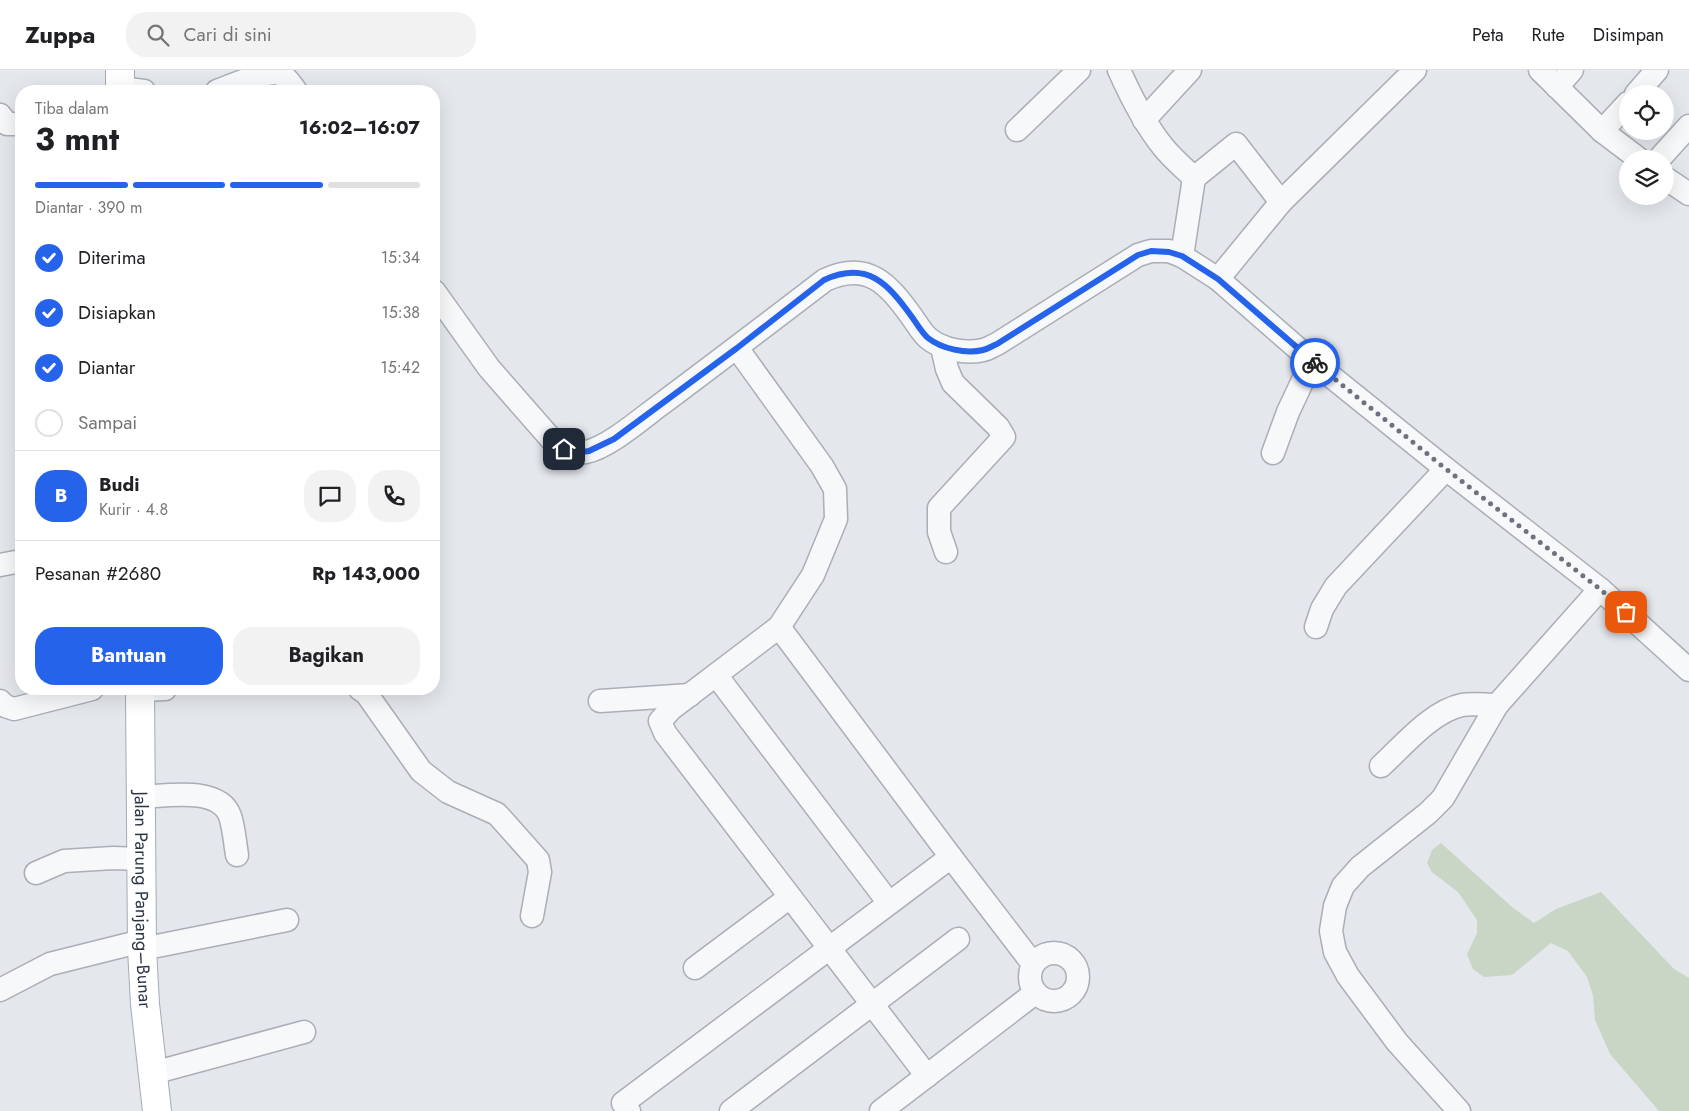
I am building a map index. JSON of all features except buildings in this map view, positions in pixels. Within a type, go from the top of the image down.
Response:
[{"type":"main road","name":"Jalan Parung Panjang–Bunar","points":[[148,695],[140,797],[142,945],[145,1004],[157,1111]]},
{"type":"street","points":[[1017,130],[1078,70]]},
{"type":"street","points":[[1120,70],[1129,93],[1144,120],[1164,148],[1194,178]]},
{"type":"street","points":[[1218,279],[1281,202],[1415,70]]},
{"type":"street","points":[[1540,70],[1602,131],[1627,150]]},
{"type":"street","points":[[1557,87],[1572,70]]},
{"type":"street","points":[[1644,85],[1657,70]]},
{"type":"street","points":[[233,85],[268,73],[281,72],[292,85]]},
{"type":"street","points":[[1144,120],[1185,72]]},
{"type":"street","points":[[1602,131],[1619,113]]},
{"type":"street","points":[[0,115],[7,124],[15,124]]},
{"type":"street","points":[[1667,150],[1689,126]]},
{"type":"street","points":[[1182,256],[1194,178],[1236,144],[1281,202]]},
{"type":"street","points":[[1674,184],[1689,194]]},
{"type":"street","points":[[440,299],[490,368],[552,440],[564,449],[575,453],[589,451],[614,439],[737,348],[824,280],[838,274],[860,272],[876,278],[895,294],[928,338],[942,347],[960,351],[982,351],[997,344],[1138,255],[1151,251],[1169,252],[1182,256],[1218,279],[1312,361],[1446,469],[1600,589],[1689,670]]},
{"type":"street","points":[[942,347],[947,370],[953,382],[998,427],[1004,437],[939,508],[939,532],[946,552]]},
{"type":"street","points":[[737,348],[822,466],[835,489],[836,520],[813,575],[779,627],[671,709],[660,721],[665,734],[927,1076]]},
{"type":"street","points":[[1273,453],[1288,412],[1312,361]]},
{"type":"street","points":[[1316,627],[1322,609],[1336,586],[1446,469]]},
{"type":"street","points":[[0,565],[15,562]]},
{"type":"street","points":[[1459,1111],[1398,1042],[1348,976],[1335,952],[1331,931],[1335,906],[1343,886],[1360,866],[1428,813],[1443,798],[1497,705],[1600,589]]},
{"type":"street","points":[[779,627],[1033,964]]},
{"type":"street","points":[[716,675],[889,903]]},
{"type":"street","points":[[0,701],[5,706],[14,709],[69,695]]},
{"type":"street","points":[[367,695],[420,771],[448,792],[497,814],[538,860],[540,872],[532,916]]},
{"type":"street","points":[[600,701],[690,695]]},
{"type":"street","points":[[1381,766],[1431,720],[1449,710],[1462,705],[1497,705]]},
{"type":"street","points":[[140,797],[192,795],[210,797],[224,806],[230,816],[237,855]]},
{"type":"street","points":[[629,1111],[623,1103],[951,857]]},
{"type":"street","points":[[36,872],[64,861],[113,858],[141,859]]},
{"type":"street","points":[[696,968],[790,897]]},
{"type":"street","points":[[0,990],[50,964],[142,945],[287,920]]},
{"type":"street","points":[[731,1111],[958,939]]},
{"type":"street","points":[[1054,952],[1070,958],[1078,972],[1078,981],[1070,995],[1064,999],[1048,1001],[1035,993],[1029,979],[1033,964],[1046,953],[1054,952]]},
{"type":"street","points":[[881,1111],[1035,993]]},
{"type":"street","points":[[153,1073],[304,1032]]},
{"type":"green space","points":[[1441,843],[1512,907],[1534,923],[1556,909],[1601,892],[1674,969],[1689,978],[1689,1111],[1659,1111],[1610,1054],[1595,1020],[1593,995],[1587,977],[1568,951],[1551,943],[1512,975],[1484,977],[1473,969],[1467,954],[1477,933],[1477,920],[1458,892],[1432,872],[1427,863],[1432,850]]},
{"type":"way so far","points":[[1315,363],[1446,469],[1600,589],[1626,612]]},
{"type":"route","points":[[564,449],[575,453],[589,451],[614,439],[737,348],[824,280],[838,274],[860,272],[876,278],[895,294],[928,338],[942,347],[960,351],[982,351],[997,344],[1138,255],[1151,251],[1169,252],[1182,256],[1218,279],[1315,363]]}]
